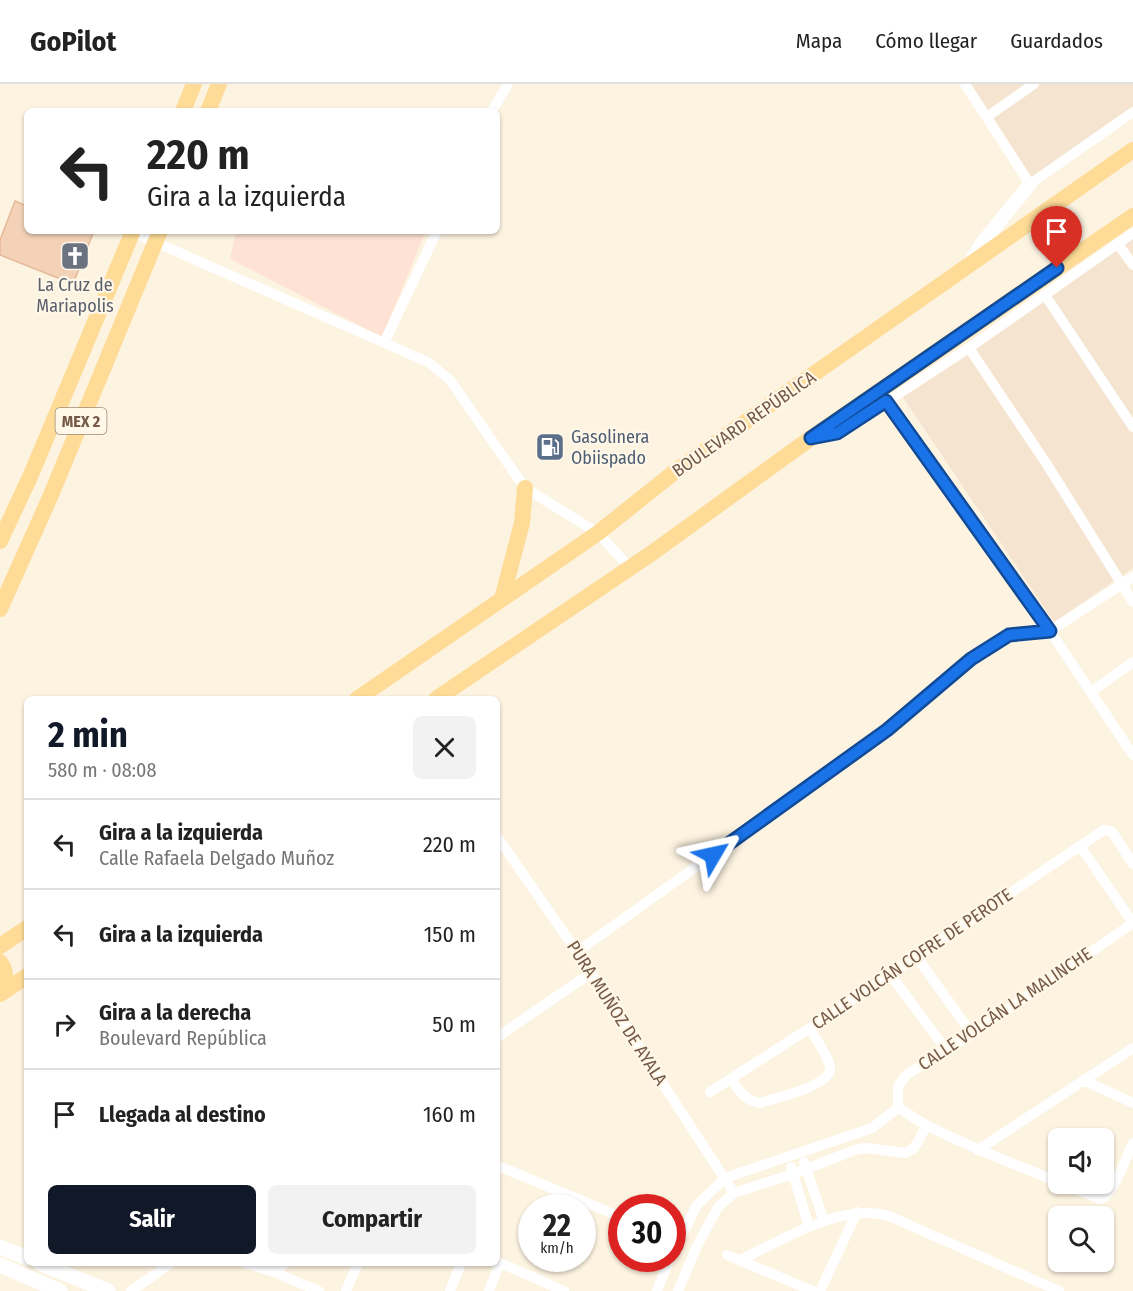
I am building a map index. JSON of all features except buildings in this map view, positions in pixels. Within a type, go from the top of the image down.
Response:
[{"type":"main road","points":[[184,108],[194,84]]},
{"type":"main road","points":[[209,108],[219,84]]},
{"type":"main road","name":"BOULEVARD REPÚBLICA","points":[[361,696],[598,533],[677,470],[1133,150]]},
{"type":"main road","points":[[440,696],[630,568],[811,438],[1133,216]]},
{"type":"main road","name":"MEX 2","points":[[0,541],[30,477],[131,234]]},
{"type":"main road","name":"MEX 2","points":[[0,609],[51,495],[157,236]]},
{"type":"main road","points":[[502,599],[522,523],[525,488]]},
{"type":"main road","points":[[0,946],[24,930]]},
{"type":"main road","points":[[0,962],[5,969],[6,976],[0,985]]},
{"type":"main road","points":[[0,994],[24,978]]},
{"type":"main road","points":[[0,1248],[24,1257]]},
{"type":"main road","points":[[0,1265],[60,1291]]},
{"type":"main road","points":[[46,1266],[108,1291]]},
{"type":"street","points":[[494,108],[508,84]]},
{"type":"street","points":[[965,84],[1030,184]]},
{"type":"street","points":[[987,117],[1034,84]]},
{"type":"street","points":[[969,265],[982,243],[1030,184],[1133,112]]},
{"type":"street","points":[[811,438],[837,433],[969,348],[1133,233]]},
{"type":"street","points":[[385,341],[436,234]]},
{"type":"street","points":[[157,236],[428,362],[450,380],[525,488],[598,533],[630,568]]},
{"type":"street","points":[[1118,244],[1133,265]]},
{"type":"street","points":[[1045,295],[1133,427]]},
{"type":"street","points":[[969,348],[1046,462],[1133,602]]},
{"type":"street","points":[[886,401],[1050,631],[1133,755]]},
{"type":"street","points":[[577,952],[887,730],[971,659],[1009,635],[1050,631],[1133,577]]},
{"type":"street","points":[[1091,692],[1133,662]]},
{"type":"street","name":"CALLE VOLCÁN COFRE DE PEROTE","points":[[710,1092],[810,1028],[1104,830],[1113,834],[1133,864]]},
{"type":"street","name":"PURA MUÑOZ DE AYALA","points":[[500,841],[591,973],[734,1193]]},
{"type":"street","points":[[1080,846],[1133,923]]},
{"type":"street","name":"CALLE VOLCÁN LA MALINCHE","points":[[898,1108],[898,1087],[906,1075],[947,1051],[1133,923]]},
{"type":"street","points":[[916,956],[972,1034]]},
{"type":"street","points":[[500,1035],[591,973]]},
{"type":"street","points":[[890,974],[947,1051]]},
{"type":"street","points":[[731,1079],[744,1097],[760,1103],[816,1084],[825,1078],[830,1070],[830,1063],[810,1028]]},
{"type":"street","points":[[978,1150],[1133,1048]]},
{"type":"street","points":[[1083,1080],[1133,1103]]},
{"type":"street","points":[[686,1222],[697,1205],[725,1178],[872,1128],[898,1108],[926,1125],[978,1150],[1048,1178]]},
{"type":"street","points":[[678,1291],[696,1248],[718,1207],[734,1193],[793,1174],[855,1150],[866,1148],[905,1153],[913,1149],[926,1125]]},
{"type":"street","points":[[1114,1185],[1133,1143]]},
{"type":"street","points":[[801,1153],[824,1221]]},
{"type":"street","points":[[789,1157],[809,1227]]},
{"type":"street","points":[[500,1167],[608,1211]]},
{"type":"street","points":[[1088,1194],[1101,1199],[1108,1194]]},
{"type":"street","points":[[820,1291],[858,1212]]},
{"type":"street","points":[[740,1260],[824,1221],[858,1212],[874,1212],[889,1216],[1034,1286],[1059,1291]]},
{"type":"street","points":[[686,1243],[696,1248]]},
{"type":"street","points":[[727,1255],[813,1291]]},
{"type":"street","points":[[500,1263],[564,1291]]},
{"type":"street","points":[[131,1291],[167,1266]]},
{"type":"street","points":[[255,1266],[319,1291]]},
{"type":"street","points":[[274,1272],[282,1266]]},
{"type":"street","points":[[346,1291],[357,1266]]},
{"type":"street","points":[[450,1291],[460,1266]]},
{"type":"street","points":[[489,1291],[497,1266]]},
{"type":"street","points":[[657,1291],[665,1272]]},
{"type":"shaded area","points":[[963,84],[1133,84],[1133,109],[1030,182]]},
{"type":"shaded area","points":[[1133,229],[1133,568],[1054,622],[900,393]]},
{"type":"shaded area","points":[[235,234],[425,234],[382,337],[230,259]]},
{"type":"place","name":"La Cruz de Mariapolis","points":[[75,256]]},
{"type":"place","name":"Gasolinera Obiispado","points":[[550,447]]},
{"type":"route","points":[[713,855],[887,730],[971,659],[1009,635],[1050,631],[886,401],[837,433],[811,438],[1057,268]]}]
